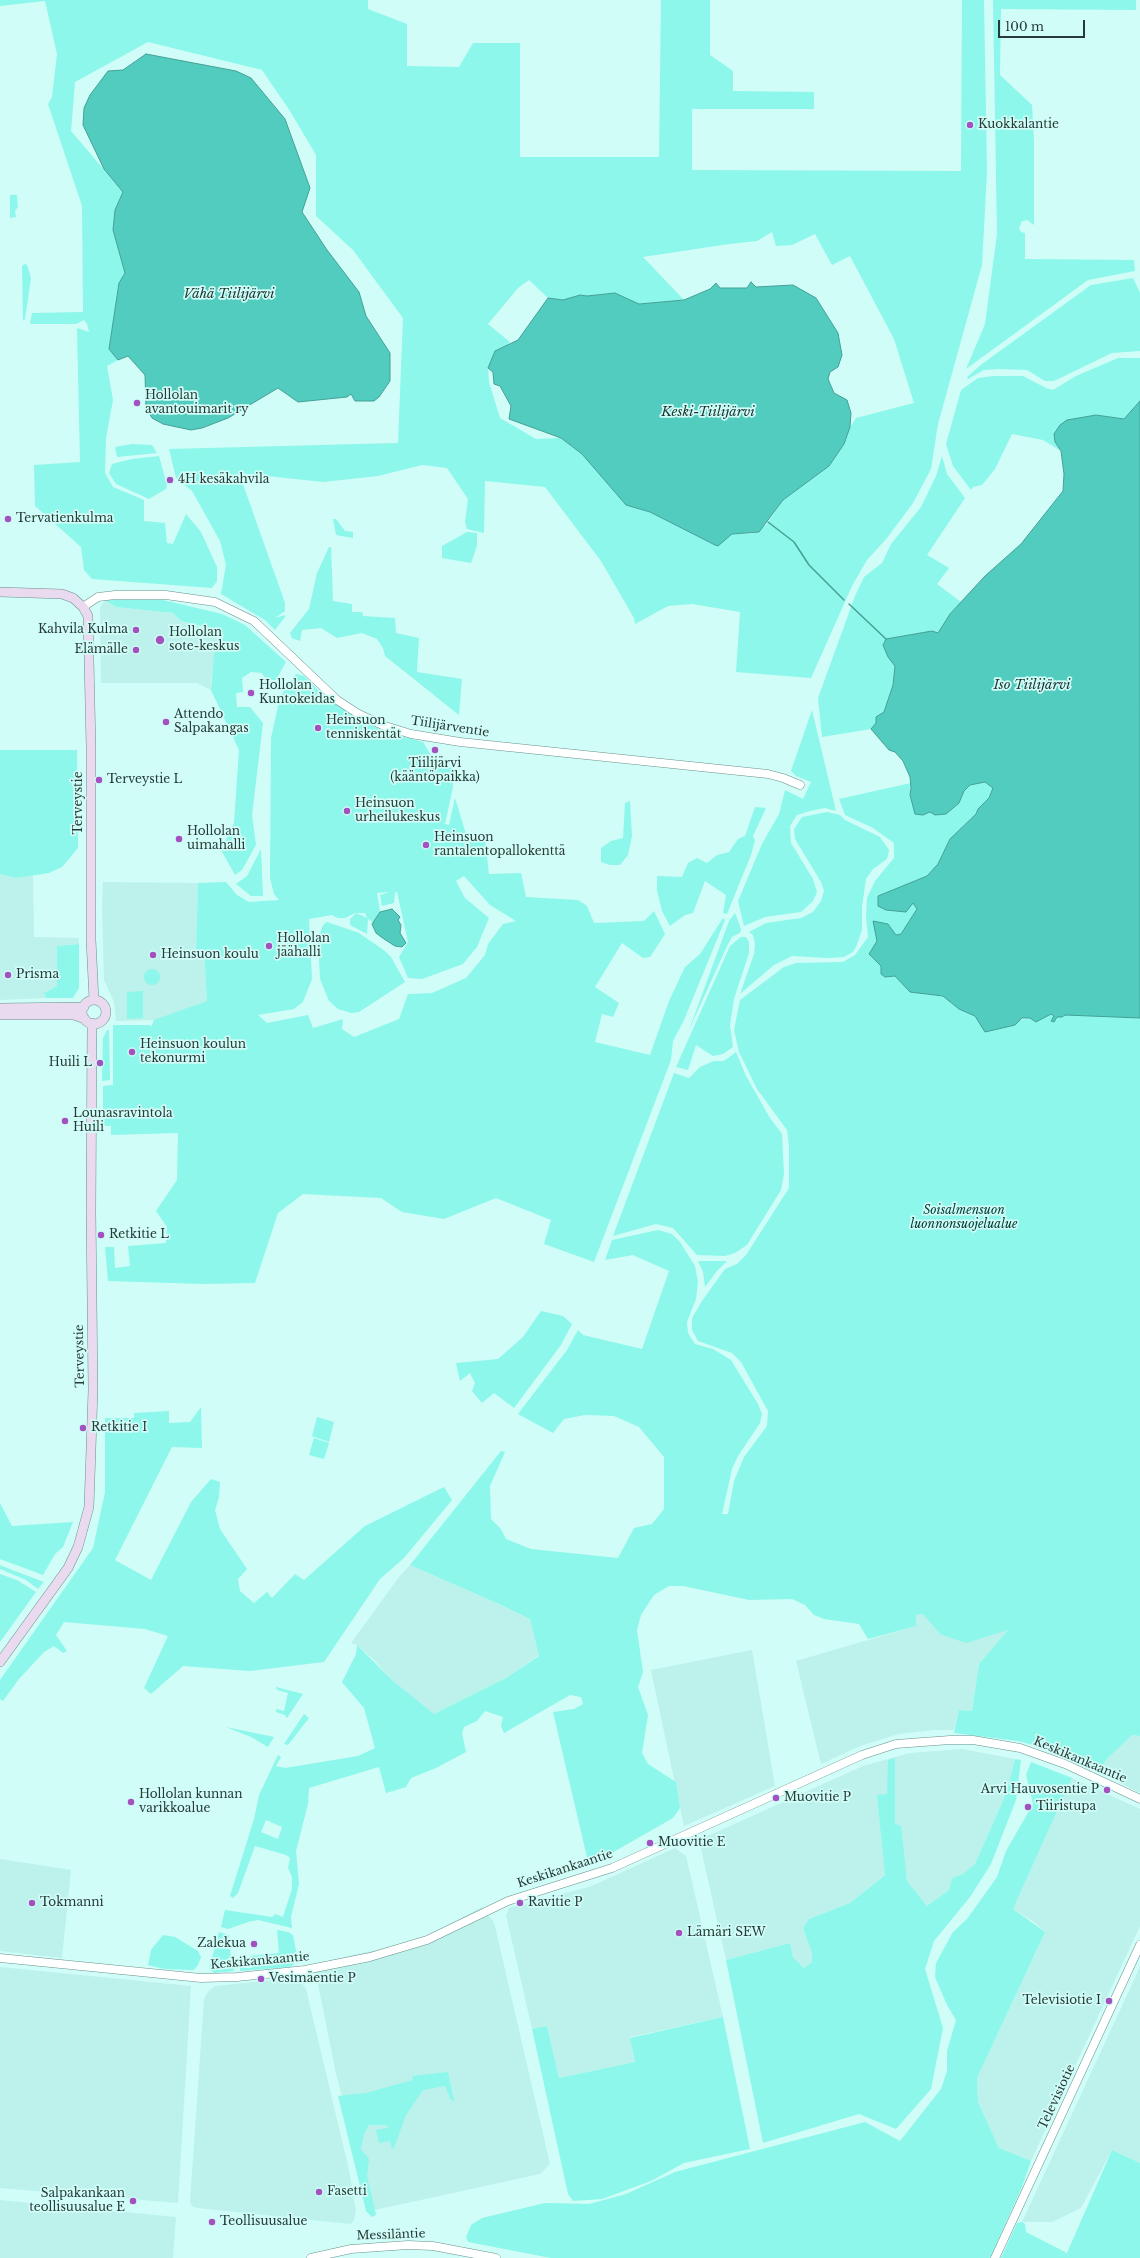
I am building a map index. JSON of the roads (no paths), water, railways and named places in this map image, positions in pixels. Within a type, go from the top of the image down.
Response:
[{"type":"main road","points":[[0,592],[56,593],[73,598],[83,606]]},
{"type":"main road","name":"Terveystie","points":[[83,606],[88,616],[89,629],[91,940],[94,1000]]},
{"type":"main road","points":[[0,1008],[84,1006],[94,1000],[103,1004],[106,1013],[102,1021],[89,1021],[74,1015],[0,1015]]},
{"type":"main road","points":[[84,1006],[83,1011],[89,1021]]},
{"type":"main road","name":"Terveystie","points":[[0,1662],[68,1568],[78,1547],[89,1507],[92,1466],[93,1390],[89,1021]]},
{"type":"street","name":"Tiilijärventie","points":[[83,606],[98,598],[115,595],[166,595],[215,602],[254,621],[337,700],[375,722],[411,734],[460,742],[768,774],[800,785]]},
{"type":"street","name":"Keskikankaantie","points":[[0,1958],[201,1978],[237,1977],[305,1970],[370,1957],[427,1940],[508,1901],[612,1868],[862,1755],[896,1744],[973,1740],[1020,1748],[1065,1764],[1140,1799]]},
{"type":"street","name":"Televisiotie","points":[[995,2258],[1140,1945]]},
{"type":"street","name":"Messiläntie","points":[[311,2258],[351,2249],[408,2244],[433,2246],[496,2258]]},
{"type":"water","name":"Vähä Tiilijärvi","points":[[146,54],[236,71],[251,78],[285,119],[310,188],[302,212],[327,250],[359,292],[366,316],[390,353],[390,381],[379,397],[374,401],[355,401],[351,394],[347,397],[298,402],[278,388],[228,418],[202,428],[191,430],[163,424],[152,418],[146,408],[145,375],[128,356],[118,360],[109,349],[119,283],[125,273],[113,230],[115,210],[123,192],[104,169],[83,125],[84,108],[90,95],[108,71],[123,70]]},
{"type":"water","name":"Keski-Tiilijärvi","points":[[751,282],[756,287],[793,285],[816,298],[838,333],[842,355],[838,367],[830,372],[828,379],[834,393],[847,400],[851,413],[850,427],[844,444],[829,466],[783,500],[759,532],[732,534],[718,546],[650,512],[626,505],[582,454],[561,438],[509,419],[511,406],[500,386],[494,384],[493,372],[488,368],[495,351],[518,340],[548,298],[563,300],[580,295],[587,296],[615,293],[639,304],[684,300],[710,289],[716,283],[720,288],[747,288]]},
{"type":"water","name":"Iso Tiilijärvi","points":[[1140,401],[1140,1018],[1065,1015],[1062,1017],[1057,1017],[1054,1022],[1051,1021],[1054,1016],[1051,1014],[1036,1022],[1030,1018],[1022,1018],[1015,1025],[985,1032],[975,1016],[959,1009],[943,996],[910,992],[895,976],[885,977],[881,974],[881,966],[869,954],[877,941],[873,921],[888,924],[896,935],[901,934],[917,909],[913,903],[906,912],[886,910],[878,906],[878,896],[927,876],[938,864],[950,839],[976,814],[978,809],[989,798],[993,788],[985,782],[970,785],[964,791],[959,803],[946,814],[935,815],[930,812],[923,815],[915,814],[910,795],[910,777],[903,761],[895,752],[889,750],[871,729],[876,723],[876,717],[884,712],[893,685],[895,666],[888,657],[883,645],[886,639],[932,631],[938,633],[950,614],[985,576],[1021,544],[1063,491],[1064,474],[1061,451],[1055,442],[1054,434],[1060,425],[1067,420],[1096,415],[1124,419]]},
{"type":"water","points":[[392,909],[400,917],[398,920],[401,925],[400,933],[406,943],[402,947],[395,946],[376,933],[372,924],[380,912]]},
{"type":"waterway","points":[[768,522],[794,542],[809,565],[844,600]]},
{"type":"waterway","points":[[849,604],[886,639]]},
{"type":"place","name":"Kuokkalantie","points":[[970,125]]},
{"type":"place","name":"Hollolan avantouimarit ry","points":[[137,403]]},
{"type":"place","name":"4H kesäkahvila","points":[[170,480]]},
{"type":"place","name":"Tervatienkulma","points":[[8,519]]},
{"type":"place","name":"Kahvila Kulma","points":[[136,630]]},
{"type":"place","name":"Hollolan sote-keskus","points":[[160,640]]},
{"type":"place","name":"Elämälle","points":[[136,650]]},
{"type":"place","name":"Hollolan Kuntokeidas","points":[[251,693]]},
{"type":"place","name":"Attendo Salpakangas","points":[[166,722]]},
{"type":"place","name":"Heinsuon tenniskentät","points":[[318,728]]},
{"type":"place","name":"Tiilijärvi (kääntöpaikka)","points":[[435,750]]},
{"type":"place","name":"Terveystie L","points":[[99,780]]},
{"type":"place","name":"Heinsuon urheilukeskus","points":[[347,811]]},
{"type":"place","name":"Hollolan uimahalli","points":[[179,839]]},
{"type":"place","name":"Heinsuon rantalentopallokenttä","points":[[426,845]]},
{"type":"place","name":"Hollolan jäähalli","points":[[269,946]]},
{"type":"place","name":"Heinsuon koulu","points":[[153,955]]},
{"type":"place","name":"Prisma","points":[[8,975]]},
{"type":"place","name":"Heinsuon koulun tekonurmi","points":[[132,1052]]},
{"type":"place","name":"Huili L","points":[[100,1063]]},
{"type":"place","name":"Lounasravintola Huili","points":[[65,1121]]},
{"type":"place","name":"Retkitie L","points":[[101,1235]]},
{"type":"place","name":"Retkitie I","points":[[83,1428]]},
{"type":"place","name":"Arvi Hauvosentie P","points":[[1107,1790]]},
{"type":"place","name":"Muovitie P","points":[[776,1798]]},
{"type":"place","name":"Hollolan kunnan varikkoalue","points":[[131,1802]]},
{"type":"place","name":"Tiiristupa","points":[[1028,1807]]},
{"type":"place","name":"Muovitie E","points":[[650,1843]]},
{"type":"place","name":"Tokmanni","points":[[32,1903]]},
{"type":"place","name":"Ravitie P","points":[[520,1903]]},
{"type":"place","name":"Lämäri SEW","points":[[679,1933]]},
{"type":"place","name":"Zalekua","points":[[254,1944]]},
{"type":"place","name":"Vesimäentie P","points":[[261,1979]]},
{"type":"place","name":"Televisiotie I","points":[[1109,2001]]},
{"type":"place","name":"Fasetti","points":[[319,2192]]},
{"type":"place","name":"Salpakankaan teollisuusalue E","points":[[133,2201]]},
{"type":"place","name":"Teollisuusalue","points":[[212,2222]]},
{"type":"park label","name":"Soisalmensuon luonnonsuojelualue","points":[[964,1218]]}]
